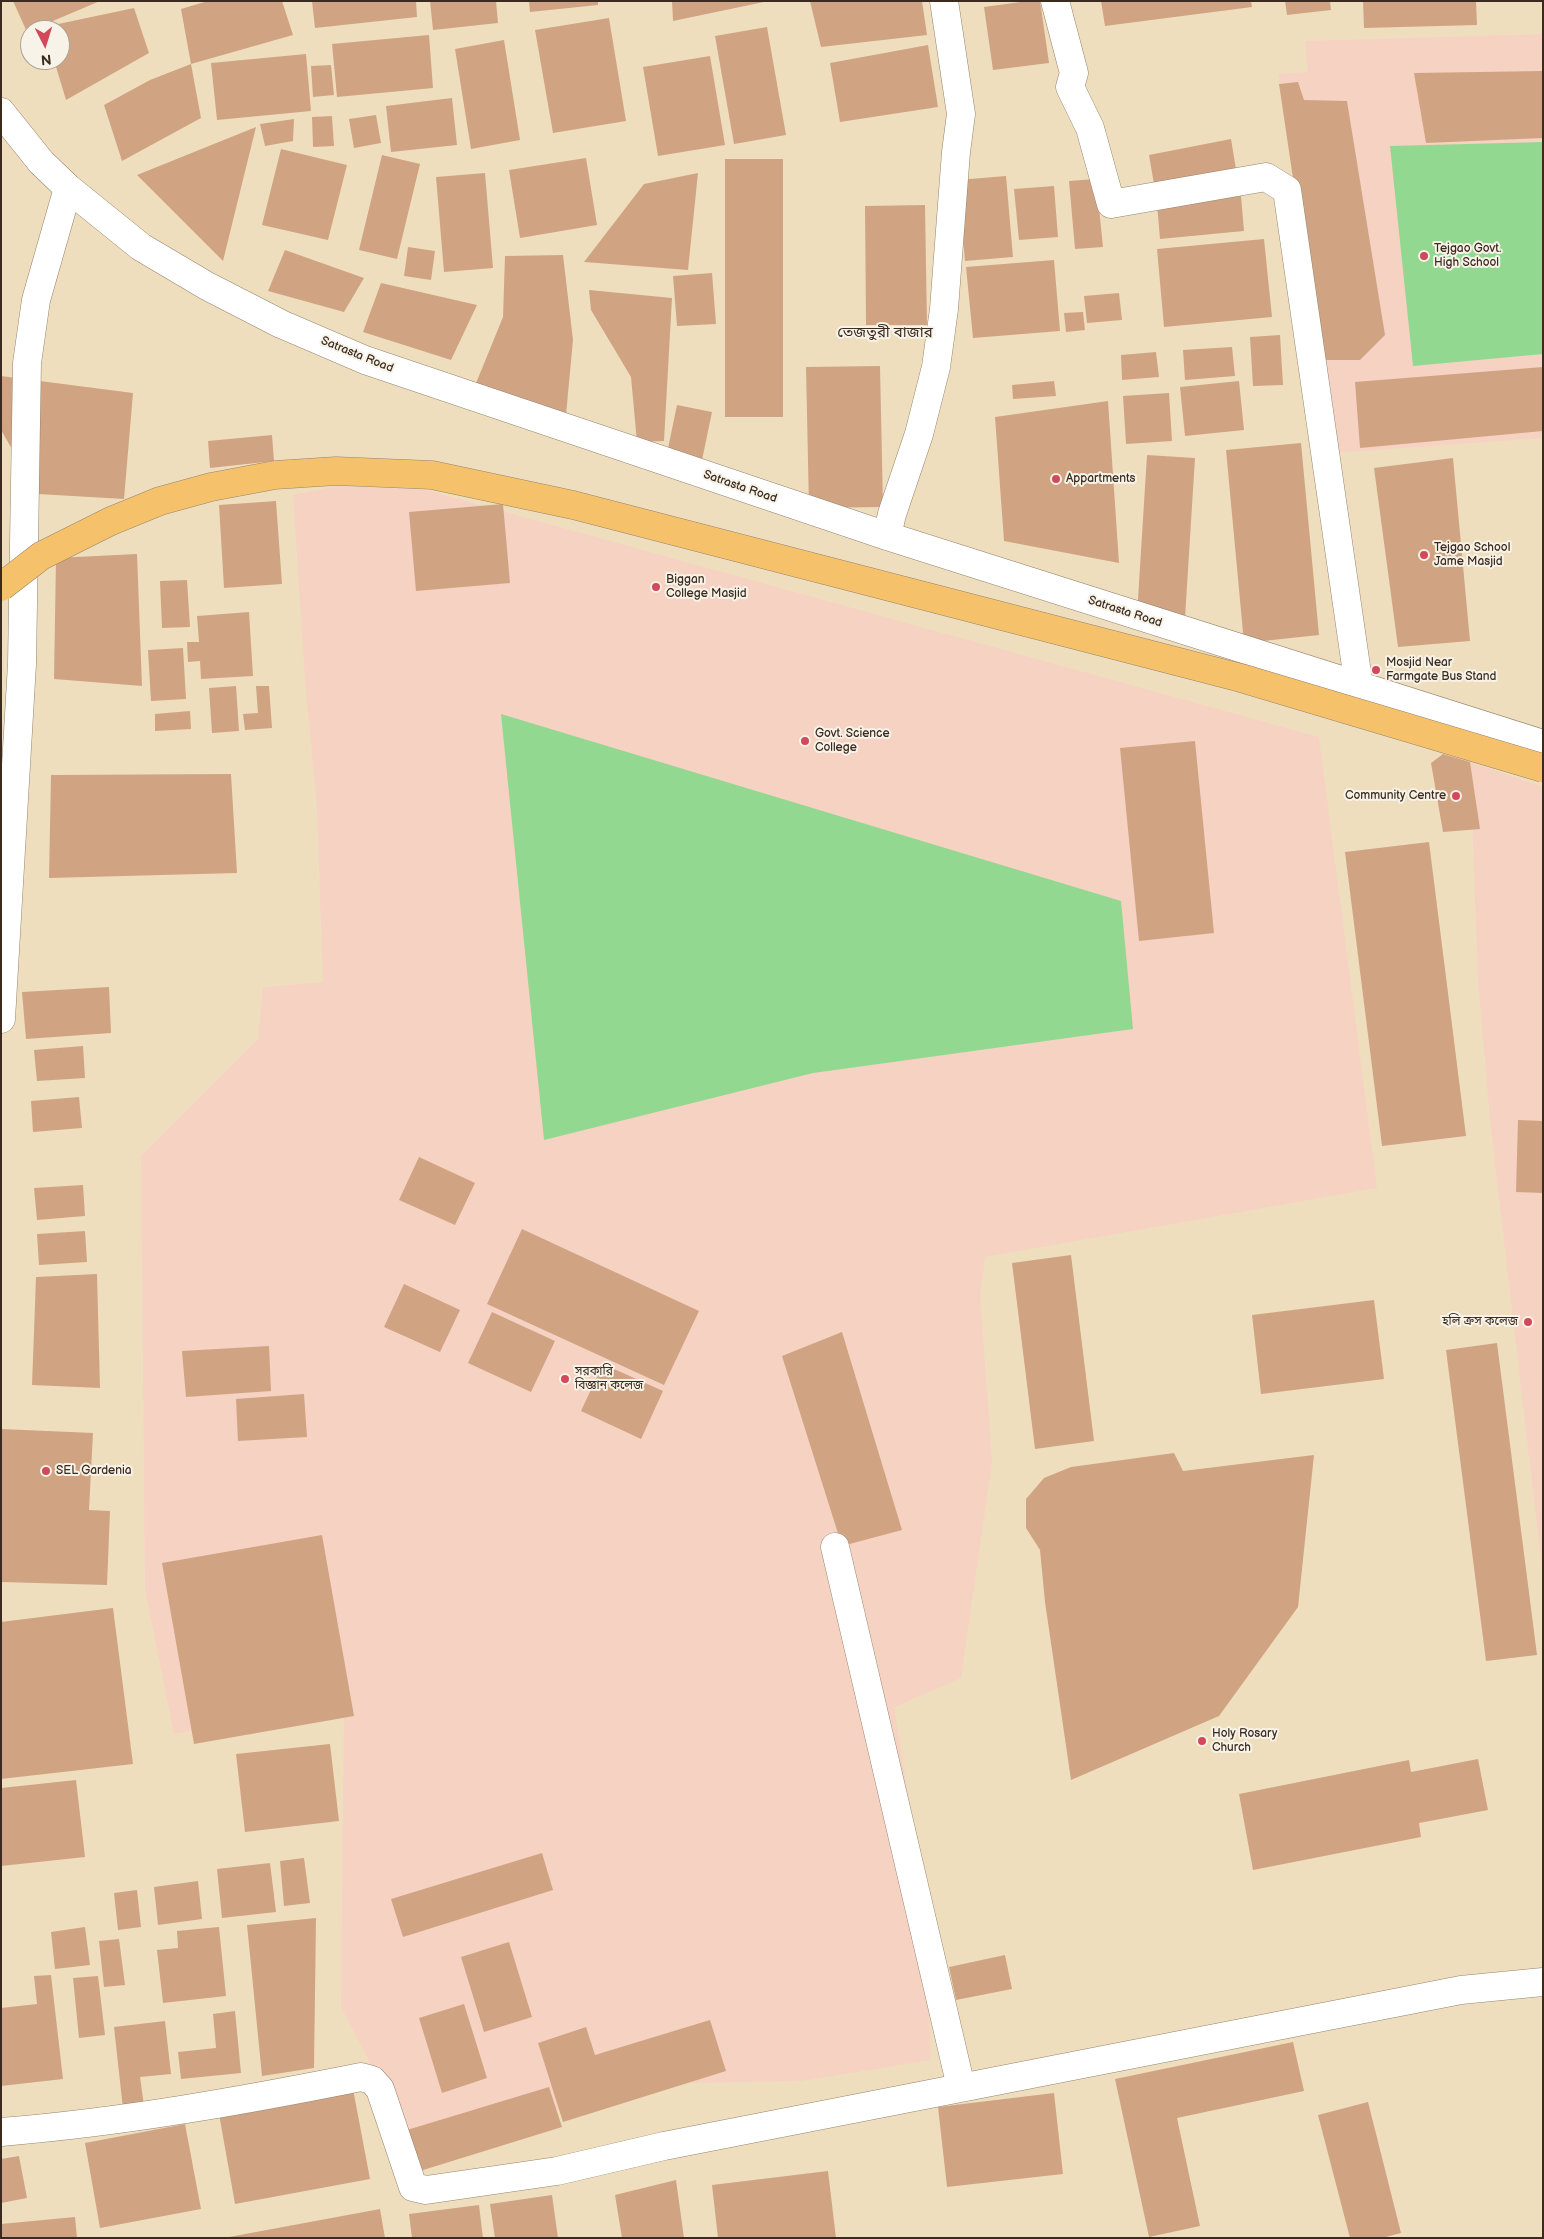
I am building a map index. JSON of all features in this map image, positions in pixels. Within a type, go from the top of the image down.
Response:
[{"type":"highway","points":[[1,587],[41,556],[112,521],[160,501],[211,487],[275,476],[336,472],[432,475],[572,505],[1241,678],[1543,768]]},
{"type":"street","points":[[887,536],[892,514],[919,434],[936,367],[944,309],[956,152],[961,114],[944,1]]},
{"type":"street","points":[[1055,1],[1074,73],[1070,87],[1090,128],[1111,204],[1266,177],[1287,190],[1359,687]]},
{"type":"street","name":"Satrasta Road","points":[[1,112],[41,162],[68,188],[141,247],[207,286],[281,324],[365,360],[887,536],[1543,744]]},
{"type":"street","points":[[1,1019],[22,664],[27,363],[36,300],[68,188]]},
{"type":"street","points":[[835,1547],[961,2087]]},
{"type":"street","points":[[1,2132],[77,2126],[220,2104],[361,2077],[372,2080],[380,2089],[413,2187],[426,2190],[557,2171],[664,2146],[1461,1990],[1543,1982]]},
{"type":"shaded area","name":"Tejgao Govt. High School","points":[[1543,34],[1543,438],[1335,453],[1278,74],[1308,72],[1305,41]]},
{"type":"shaded area","name":"সরকারি বিজ্ঞান কলেজ","points":[[338,486],[426,490],[1319,737],[1377,1188],[985,1257],[980,1295],[992,1462],[961,1678],[894,1707],[924,1897],[931,2060],[802,2081],[637,2084],[419,2156],[341,2007],[344,1702],[174,1734],[145,1589],[141,1156],[258,1039],[263,987],[323,982],[317,809],[305,680],[293,495]]},
{"type":"shaded area","name":"হলি ক্রস কলেজ","points":[[1470,762],[1543,787],[1543,1578],[1490,1120],[1478,980]]},
{"type":"green space","points":[[1543,142],[1543,354],[1413,366],[1390,146]]},
{"type":"green space","points":[[501,714],[1121,901],[1133,1029],[813,1073],[544,1140]]},
{"type":"building","points":[[13,1],[100,1],[55,20],[22,20]]},
{"type":"building","points":[[208,1],[282,1],[293,35],[191,64],[181,9]]},
{"type":"building","points":[[312,1],[416,1],[417,17],[315,28]]},
{"type":"building","points":[[430,1],[496,1],[498,23],[433,30]]},
{"type":"building","points":[[529,1],[598,1],[598,5],[530,12]]},
{"type":"building","points":[[672,1],[764,1],[764,2],[673,21]]},
{"type":"building","points":[[810,1],[922,1],[927,35],[821,47]]},
{"type":"building","points":[[1040,1],[1049,63],[993,70],[984,7]]},
{"type":"building","points":[[1101,1],[1251,1],[1252,7],[1105,26]]},
{"type":"building","points":[[1285,1],[1330,1],[1331,10],[1287,15]]},
{"type":"building","points":[[1363,1],[1476,1],[1477,25],[1364,28]]},
{"type":"building","points":[[134,8],[149,53],[66,100],[57,70],[70,70],[70,22]]},
{"type":"building","points":[[609,18],[626,121],[553,133],[535,30]]},
{"type":"building","points":[[767,27],[786,135],[734,144],[715,36]]},
{"type":"building","points":[[429,35],[433,88],[337,97],[332,44]]},
{"type":"building","points":[[504,40],[520,140],[471,149],[455,49]]},
{"type":"building","points":[[928,45],[938,107],[840,122],[830,63]]},
{"type":"building","points":[[306,54],[311,111],[217,120],[211,63]]},
{"type":"building","points":[[710,56],[725,145],[658,156],[643,67]]},
{"type":"building","points":[[191,64],[201,118],[122,161],[104,105],[150,80]]},
{"type":"building","points":[[331,65],[334,95],[313,97],[311,66]]},
{"type":"building","points":[[1543,71],[1543,138],[1426,143],[1414,73]]},
{"type":"building","points":[[1298,82],[1304,100],[1347,101],[1385,335],[1360,360],[1320,360],[1279,84]]},
{"type":"building","points":[[452,98],[457,145],[391,152],[386,106]]},
{"type":"building","points":[[376,115],[381,143],[354,148],[349,119]]},
{"type":"building","points":[[332,116],[334,146],[313,147],[312,117]]},
{"type":"building","points":[[294,119],[293,141],[265,146],[260,124]]},
{"type":"building","points":[[256,127],[223,261],[137,175]]},
{"type":"building","points":[[1231,139],[1237,175],[1155,190],[1149,155]]},
{"type":"building","points":[[281,149],[347,165],[328,240],[262,225]]},
{"type":"building","points":[[382,155],[420,164],[397,259],[359,250]]},
{"type":"building","points":[[586,158],[597,225],[520,238],[509,170]]},
{"type":"building","points":[[725,159],[783,159],[783,417],[725,417]]},
{"type":"building","points":[[485,173],[493,268],[444,272],[436,177]]},
{"type":"building","points":[[698,173],[688,270],[584,262],[644,184]]},
{"type":"building","points":[[1006,176],[1013,257],[965,261],[958,180]]},
{"type":"building","points":[[1096,179],[1103,247],[1075,249],[1069,181]]},
{"type":"building","points":[[1054,186],[1058,237],[1019,240],[1014,189]]},
{"type":"building","points":[[1241,196],[1244,231],[1160,239],[1157,204]]},
{"type":"building","points":[[925,205],[927,325],[866,325],[865,206]]},
{"type":"building","points":[[1264,239],[1272,317],[1164,327],[1157,249]]},
{"type":"building","points":[[408,247],[435,251],[431,280],[404,276]]},
{"type":"building","points":[[285,250],[364,278],[344,312],[268,291]]},
{"type":"building","points":[[563,255],[573,340],[566,415],[472,393],[503,317],[505,256]]},
{"type":"building","points":[[1054,260],[1060,331],[973,338],[966,267]]},
{"type":"building","points":[[712,273],[716,324],[677,326],[673,276]]},
{"type":"building","points":[[381,283],[477,305],[451,360],[363,332]]},
{"type":"building","points":[[589,290],[672,298],[664,441],[637,442],[631,377],[591,310]]},
{"type":"building","points":[[1119,293],[1122,320],[1087,323],[1084,296]]},
{"type":"building","points":[[1083,312],[1085,330],[1066,332],[1064,313]]},
{"type":"building","points":[[1280,335],[1283,385],[1253,386],[1250,337]]},
{"type":"building","points":[[1232,347],[1235,376],[1185,380],[1183,350]]},
{"type":"building","points":[[1156,352],[1159,377],[1122,380],[1121,355]]},
{"type":"building","points":[[880,366],[883,507],[809,508],[806,367]]},
{"type":"building","points":[[1543,367],[1543,431],[1360,448],[1355,382]]},
{"type":"building","points":[[1,376],[133,393],[124,499],[38,494],[1,430]]},
{"type":"building","points":[[1054,381],[1056,396],[1013,399],[1012,385]]},
{"type":"building","points":[[1239,381],[1244,430],[1185,436],[1180,387]]},
{"type":"building","points":[[1169,393],[1172,441],[1126,444],[1123,396]]},
{"type":"building","name":"Appartments","points":[[1108,401],[1119,563],[1004,541],[995,417]]},
{"type":"building","points":[[677,405],[712,412],[701,465],[666,458]]},
{"type":"building","points":[[272,435],[274,461],[210,468],[208,441]]},
{"type":"building","points":[[1301,443],[1319,635],[1244,643],[1226,450]]},
{"type":"building","points":[[1147,455],[1195,458],[1185,618],[1137,615]]},
{"type":"building","name":"Tejgao School Jame Masjid","points":[[1453,458],[1470,641],[1398,647],[1374,468]]},
{"type":"building","points":[[276,501],[282,584],[224,588],[219,505]]},
{"type":"building","points":[[503,504],[510,583],[416,591],[409,512]]},
{"type":"building","points":[[137,554],[142,686],[54,679],[56,558]]},
{"type":"building","points":[[187,580],[190,627],[162,628],[160,581]]},
{"type":"building","points":[[249,612],[253,676],[201,679],[200,661],[188,662],[187,642],[199,642],[197,616]]},
{"type":"building","points":[[183,648],[186,699],[151,701],[148,650]]},
{"type":"building","points":[[236,686],[239,731],[212,733],[209,688]]},
{"type":"building","points":[[256,686],[269,686],[272,728],[245,730],[243,714],[258,713]]},
{"type":"building","points":[[190,711],[191,729],[155,731],[155,714]]},
{"type":"building","points":[[1195,741],[1214,933],[1139,941],[1120,748]]},
{"type":"building","name":"Community Centre","points":[[1443,754],[1470,762],[1480,829],[1443,832],[1431,763]]},
{"type":"building","points":[[231,774],[237,873],[49,878],[51,775]]},
{"type":"building","points":[[1429,842],[1466,1136],[1382,1146],[1345,852]]},
{"type":"building","points":[[109,987],[111,1033],[26,1039],[22,992]]},
{"type":"building","points":[[83,1046],[85,1078],[37,1081],[34,1050]]},
{"type":"building","points":[[79,1097],[82,1128],[33,1132],[31,1101]]},
{"type":"building","points":[[1518,1120],[1543,1121],[1543,1193],[1516,1192]]},
{"type":"building","points":[[419,1157],[475,1183],[455,1225],[399,1200]]},
{"type":"building","points":[[83,1185],[85,1216],[37,1220],[34,1188]]},
{"type":"building","points":[[522,1229],[699,1311],[664,1385],[487,1304]]},
{"type":"building","points":[[85,1231],[87,1262],[39,1265],[37,1234]]},
{"type":"building","points":[[1071,1255],[1094,1441],[1035,1449],[1012,1263]]},
{"type":"building","points":[[97,1274],[100,1388],[32,1385],[36,1277]]},
{"type":"building","points":[[404,1284],[460,1310],[440,1352],[384,1327]]},
{"type":"building","points":[[1374,1300],[1384,1379],[1261,1394],[1252,1315]]},
{"type":"building","points":[[492,1312],[555,1341],[531,1392],[468,1363]]},
{"type":"building","points":[[842,1332],[902,1530],[842,1546],[782,1356]]},
{"type":"building","points":[[1497,1343],[1537,1655],[1486,1661],[1446,1350]]},
{"type":"building","points":[[269,1346],[271,1391],[186,1397],[182,1351]]},
{"type":"building","points":[[603,1364],[663,1391],[641,1439],[581,1411]]},
{"type":"building","points":[[304,1394],[307,1437],[238,1441],[236,1399]]},
{"type":"building","name":"SEL Gardenia","points":[[1,1429],[93,1433],[89,1510],[110,1511],[107,1585],[1,1582]]},
{"type":"building","points":[[1174,1453],[1183,1471],[1314,1455],[1298,1607],[1219,1716],[1071,1780],[1045,1602],[1040,1550],[1026,1528],[1026,1499],[1044,1478],[1071,1467]]},
{"type":"building","points":[[322,1535],[354,1716],[194,1744],[162,1563]]},
{"type":"building","points":[[113,1608],[133,1764],[1,1779],[1,1622]]},
{"type":"building","points":[[330,1744],[339,1821],[245,1832],[236,1754]]},
{"type":"building","points":[[1478,1759],[1488,1810],[1419,1823],[1421,1837],[1253,1870],[1239,1794],[1409,1760],[1411,1772]]},
{"type":"building","points":[[76,1780],[85,1857],[1,1866],[1,1788]]},
{"type":"building","points":[[542,1853],[553,1890],[403,1937],[391,1899]]},
{"type":"building","points":[[304,1858],[310,1903],[284,1906],[280,1861]]},
{"type":"building","points":[[270,1863],[276,1912],[222,1918],[217,1869]]},
{"type":"building","points":[[198,1881],[202,1919],[158,1925],[154,1887]]},
{"type":"building","points":[[137,1890],[141,1927],[118,1930],[114,1893]]},
{"type":"building","points":[[316,1918],[314,2068],[262,2076],[247,1925]]},
{"type":"building","points":[[85,1927],[90,1965],[55,1969],[51,1932]]},
{"type":"building","points":[[219,1927],[226,1996],[163,2003],[157,1950],[178,1948],[177,1931]]},
{"type":"building","points":[[119,1939],[125,1985],[104,1987],[99,1941]]},
{"type":"building","points":[[509,1942],[532,2017],[484,2032],[461,1957]]},
{"type":"building","points":[[1005,1955],[1012,1989],[956,2000],[949,1967]]},
{"type":"building","points":[[51,1975],[63,2079],[1,2086],[1,2008],[37,2004],[34,1976]]},
{"type":"building","points":[[98,1976],[105,2035],[79,2038],[73,1978]]},
{"type":"building","points":[[464,2004],[487,2078],[442,2093],[419,2018]]},
{"type":"building","points":[[235,2011],[241,2073],[181,2079],[178,2052],[216,2048],[213,2014]]},
{"type":"building","points":[[710,2020],[726,2071],[563,2122],[538,2043],[586,2027],[595,2055]]},
{"type":"building","points":[[165,2021],[171,2074],[140,2077],[144,2106],[123,2109],[114,2027]]},
{"type":"building","points":[[1293,2042],[1304,2091],[1177,2118],[1200,2226],[1149,2237],[1115,2079]]},
{"type":"building","points":[[549,2087],[562,2127],[420,2171],[407,2130]]},
{"type":"building","points":[[353,2089],[370,2179],[235,2204],[219,2114]]},
{"type":"building","points":[[1054,2093],[1063,2174],[947,2187],[938,2107]]},
{"type":"building","points":[[1368,2102],[1401,2233],[1382,2238],[1350,2238],[1318,2115]]},
{"type":"building","points":[[185,2124],[201,2209],[100,2228],[85,2143]]},
{"type":"building","points":[[19,2156],[27,2198],[1,2203],[1,2159]]},
{"type":"building","points":[[828,2171],[836,2238],[718,2238],[712,2185]]},
{"type":"building","points":[[676,2180],[684,2238],[622,2238],[615,2195]]},
{"type":"building","points":[[552,2195],[558,2238],[495,2238],[490,2204]]},
{"type":"building","points":[[479,2205],[483,2238],[412,2238],[409,2214]]},
{"type":"building","points":[[380,2209],[385,2238],[229,2238],[229,2237]]},
{"type":"building","points":[[75,2217],[77,2238],[1,2238],[1,2224]]},
{"type":"place","name":"Tejgao Govt. High School","points":[[1424,256]]},
{"type":"place","name":"Appartments","points":[[1056,479]]},
{"type":"place","name":"Tejgao School Jame Masjid","points":[[1424,555]]},
{"type":"place","name":"Biggan College Masjid","points":[[656,587]]},
{"type":"place","name":"Mosjid Near Farmgate Bus Stand","points":[[1376,670]]},
{"type":"place","name":"Govt. Science College","points":[[805,741]]},
{"type":"place","name":"Community Centre","points":[[1456,796]]},
{"type":"place","name":"হলি ক্রস কলেজ","points":[[1528,1322]]},
{"type":"place","name":"সরকারি বিজ্ঞান কলেজ","points":[[565,1379]]},
{"type":"place","name":"SEL Gardenia","points":[[46,1471]]},
{"type":"place","name":"Holy Rosary Church","points":[[1202,1741]]},
{"type":"district","name":"তেজতুরী বাজার","points":[[885,333]]}]
